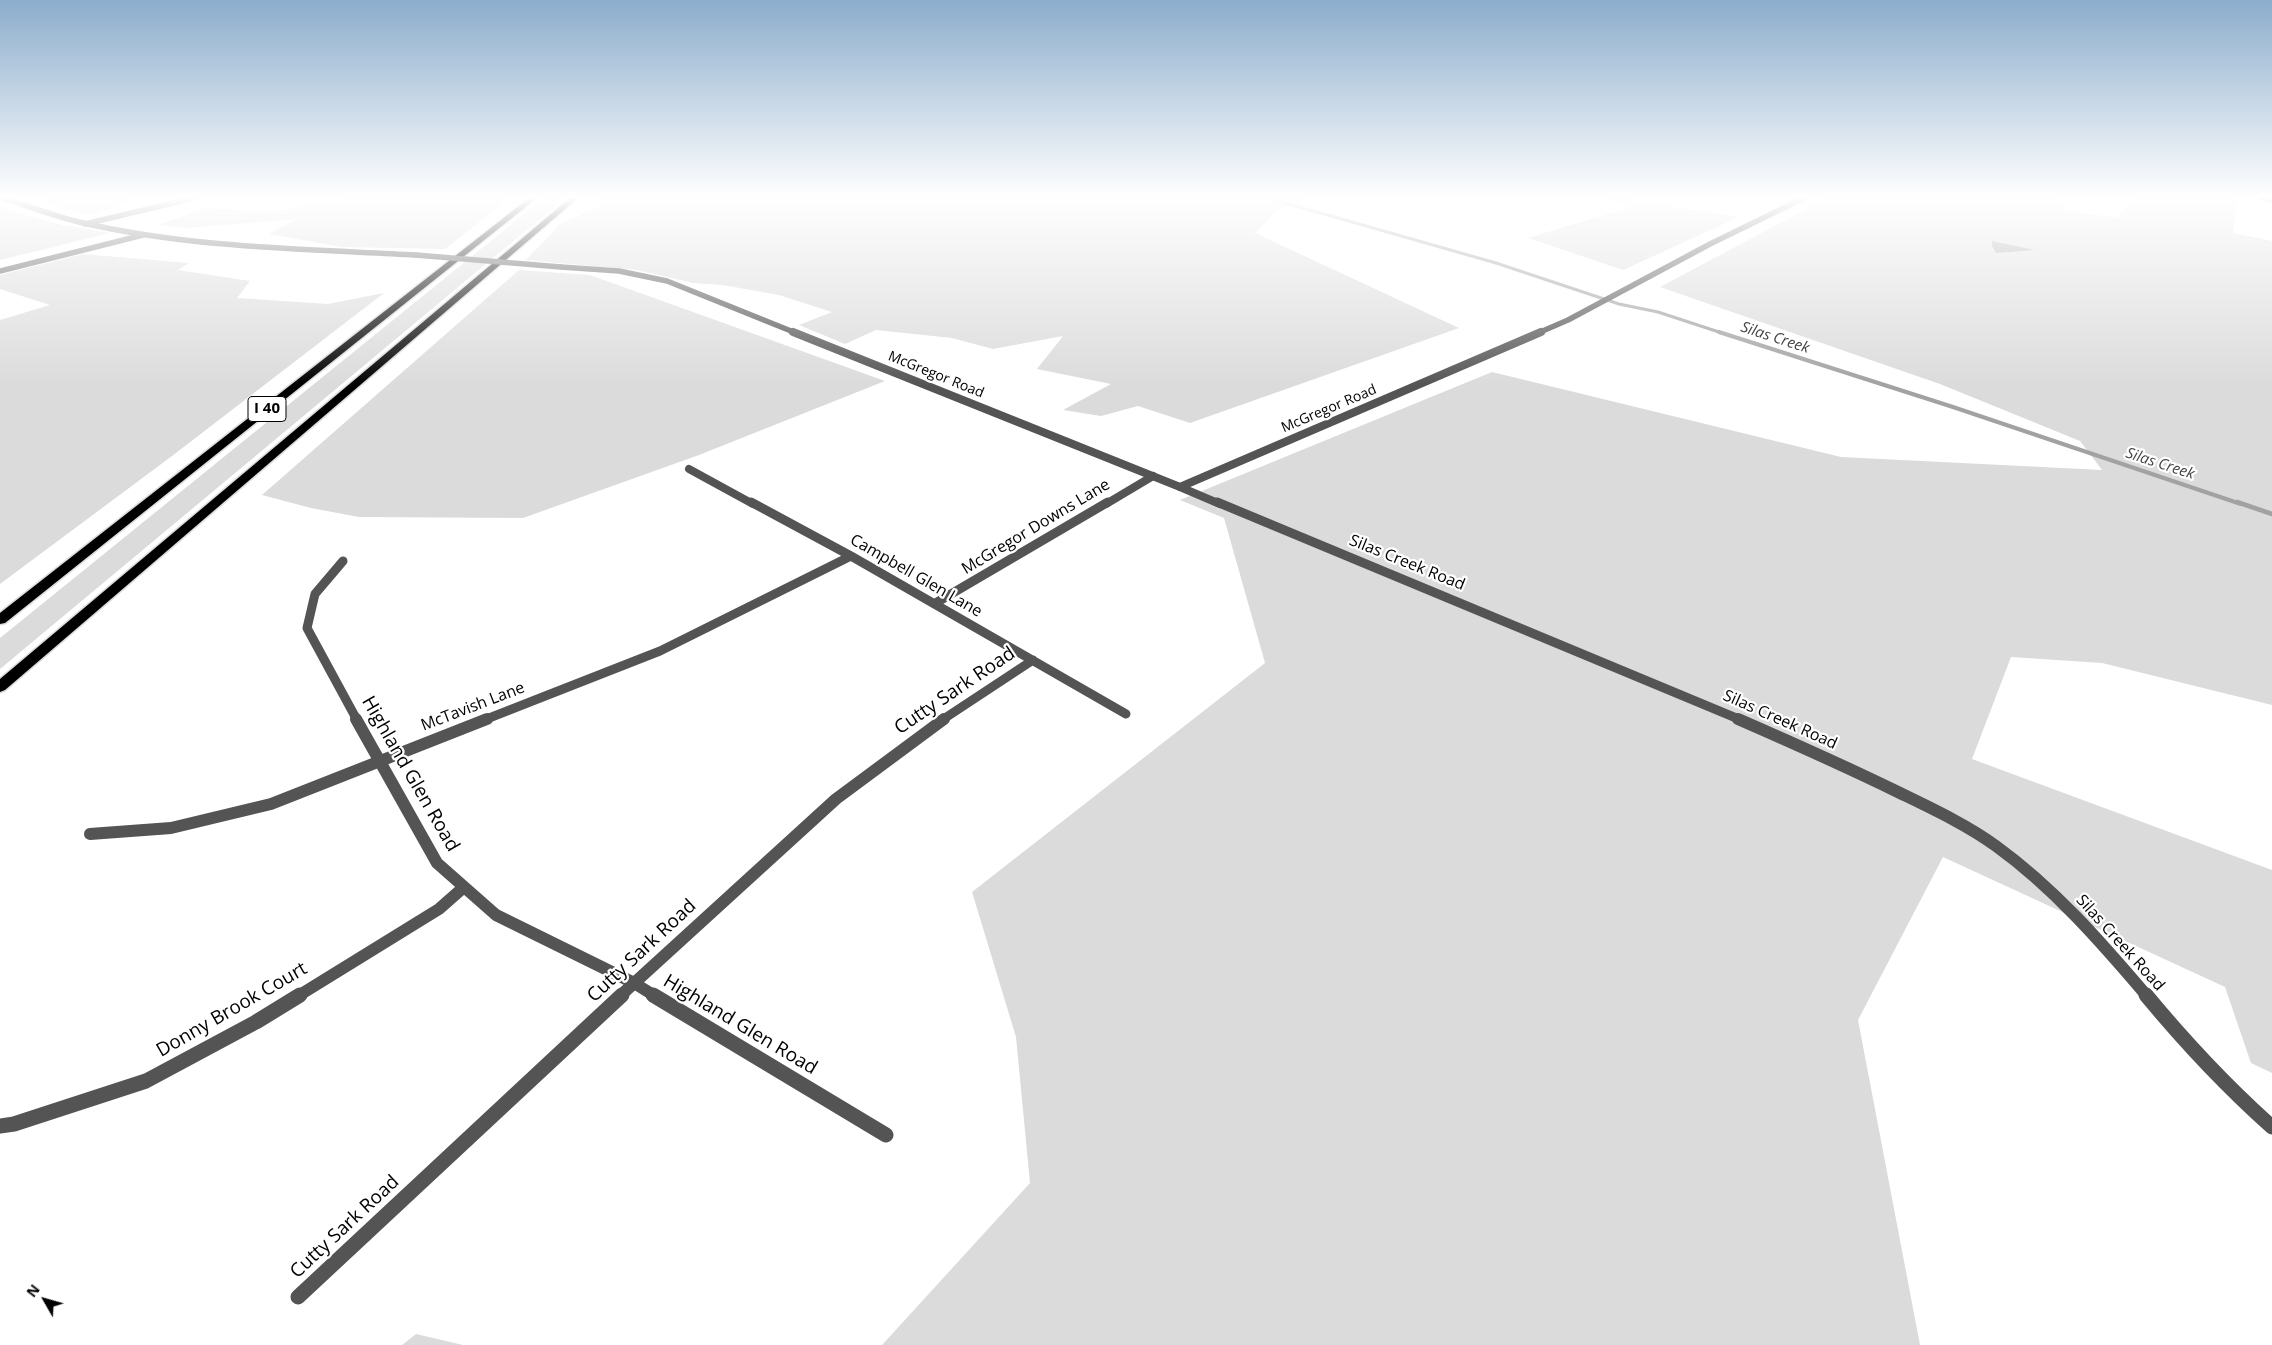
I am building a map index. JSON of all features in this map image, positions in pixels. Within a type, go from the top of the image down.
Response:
[{"type":"highway","name":"I 40","points":[[0,620],[454,261]]},
{"type":"highway","name":"I 40","points":[[0,687],[500,261]]},
{"type":"street","points":[[0,271],[41,261]]},
{"type":"street","name":"McGregor Road","points":[[479,261],[619,271],[667,281],[1180,487],[1568,320],[1682,261]]},
{"type":"street","name":"Campbell Glen Lane","points":[[689,469],[851,556],[1126,714]]},
{"type":"street","name":"McGregor Downs Lane","points":[[934,604],[1153,476]]},
{"type":"street","name":"Silas Creek Road","points":[[1180,487],[1749,724],[1862,775],[1939,812],[1973,831],[2028,870],[2070,910],[2112,954],[2170,1025],[2237,1096],[2272,1127]]},
{"type":"street","name":"McTavish Lane","points":[[90,834],[171,828],[271,804],[378,760],[660,650],[851,556]]},
{"type":"street","name":"Highland Glen Road","points":[[343,562],[315,594],[307,628],[378,760],[437,862],[496,915],[634,983],[886,1135]]},
{"type":"street","name":"Cutty Sark Road","points":[[298,1297],[634,983],[836,799],[922,734],[1033,660]]},
{"type":"street","name":"Donny Brook Court","points":[[0,1126],[14,1124],[146,1081],[256,1022],[439,909],[464,888]]},
{"type":"shaded area","points":[[56,261],[163,261],[189,263],[178,270],[250,281],[237,298],[328,304],[384,293],[172,456],[0,584],[0,320],[50,305],[0,289],[0,275]]},
{"type":"shaded area","points":[[466,261],[490,261],[0,669],[0,638]]},
{"type":"shaded area","points":[[535,261],[1315,261],[1459,328],[1190,423],[1138,406],[1101,416],[1063,410],[1111,384],[1037,369],[1063,336],[993,349],[952,338],[876,330],[845,344],[799,325],[832,312],[779,295],[723,285],[693,283],[637,270]]},
{"type":"shaded area","points":[[1596,261],[1643,261],[1623,270]]},
{"type":"shaded area","points":[[1709,261],[2272,261],[2272,705],[2102,663],[2011,657],[1972,759],[2272,870],[2272,1073],[2251,1063],[2225,987],[1943,857],[1858,1020],[1920,1345],[882,1345],[1030,1183],[1016,1037],[972,892],[1265,663],[1224,518],[1180,500],[1492,372],[1841,457],[2102,470],[2080,441],[1940,384],[1660,287]]},
{"type":"shaded area","points":[[519,270],[590,275],[885,381],[699,455],[523,518],[359,517],[311,508],[262,495]]},
{"type":"shaded area","points":[[416,1334],[463,1345],[402,1345]]},
{"type":"waterway","name":"Silas Creek","points":[[1488,261],[1619,304],[1658,312],[1722,333]]},
{"type":"waterway","name":"Silas Creek","points":[[1719,332],[1953,407],[2241,504]]},
{"type":"waterway","name":"Silas Creek","points":[[2237,502],[2272,514]]}]
